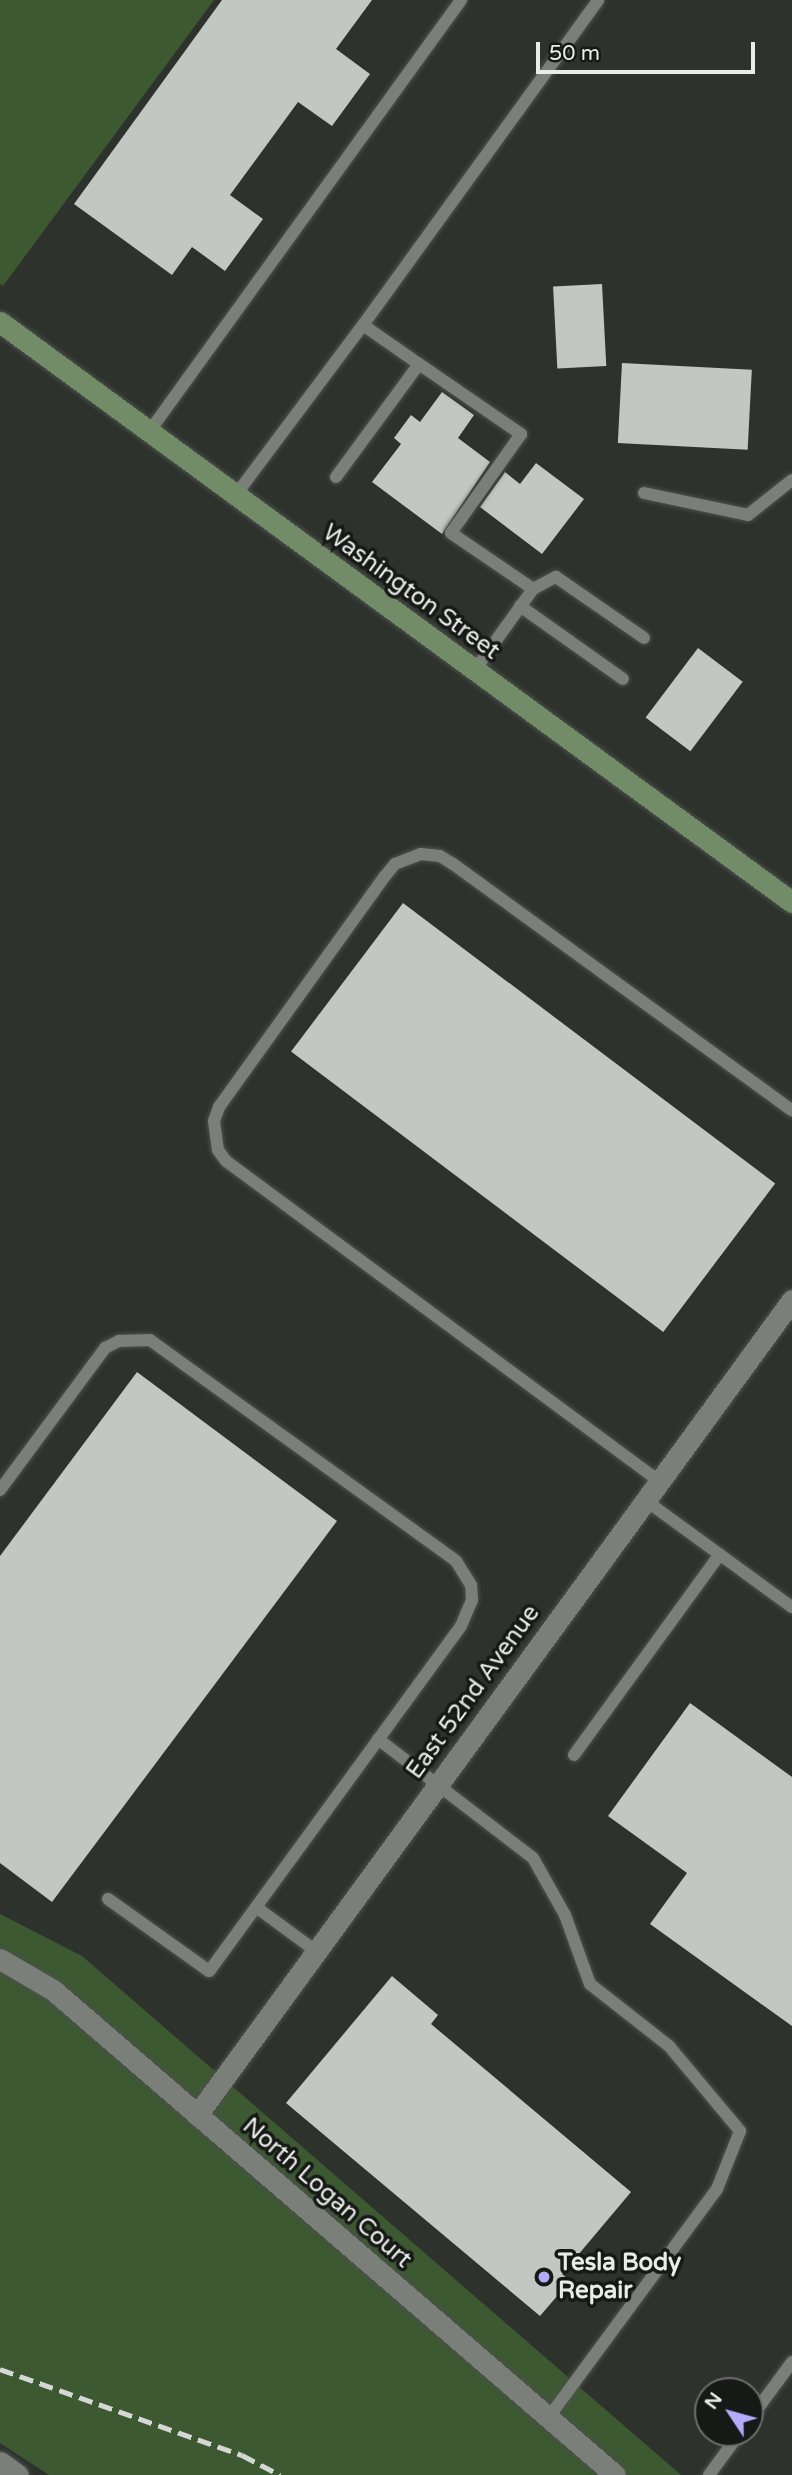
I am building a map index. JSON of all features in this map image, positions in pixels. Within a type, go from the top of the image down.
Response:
[{"type":"main road","name":"Washington Street","points":[[0,322],[792,902]]},
{"type":"street","name":"East 52nd Avenue","points":[[197,2115],[792,1300]]},
{"type":"street","name":"North Logan Court","points":[[0,1959],[53,1990],[615,2475]]},
{"type":"street","points":[[0,2462],[18,2475]]},
{"type":"lane","points":[[149,432],[461,0]]},
{"type":"lane","points":[[235,496],[363,326],[598,0]]},
{"type":"lane","points":[[363,326],[521,434],[451,533],[533,589]]},
{"type":"lane","points":[[336,477],[419,364]]},
{"type":"lane","points":[[644,493],[748,515],[792,480]]},
{"type":"lane","points":[[474,671],[533,589],[556,577],[644,638]]},
{"type":"lane","points":[[520,606],[623,678]]},
{"type":"lane","points":[[659,1481],[226,1161],[214,1136],[219,1107],[385,876],[396,864],[421,854],[453,864],[792,1110]]},
{"type":"lane","points":[[0,1490],[105,1348],[131,1338],[163,1348],[466,1572],[471,1585],[469,1614],[209,1971],[108,1899]]},
{"type":"lane","points":[[645,1500],[792,1607]]},
{"type":"lane","points":[[574,1755],[720,1554]]},
{"type":"lane","points":[[378,1739],[533,1858],[565,1915],[590,1984],[669,2046],[740,2131],[717,2189],[548,2418]]},
{"type":"lane","points":[[256,1907],[317,1951]]},
{"type":"lane","points":[[764,2400],[792,2362]]},
{"type":"lane","points":[[709,2475],[730,2447]]},
{"type":"green space","points":[[0,0],[214,0],[3,286],[0,284]]},
{"type":"green space","points":[[0,1914],[82,1956],[681,2475],[49,2475],[0,2443]]},
{"type":"building","points":[[222,0],[372,0],[336,49],[370,74],[332,126],[298,102],[230,195],[263,219],[225,271],[192,247],[172,275],[74,204]]},
{"type":"building","points":[[602,284],[606,366],[557,368],[553,287]]},
{"type":"building","points":[[622,363],[752,370],[748,450],[618,443]]},
{"type":"building","points":[[442,392],[474,415],[458,438],[490,462],[442,534],[372,482],[401,444],[394,438],[411,415],[420,422]]},
{"type":"building","points":[[536,463],[584,499],[542,554],[480,507],[505,472],[520,484]]},
{"type":"building","points":[[698,648],[743,682],[690,751],[646,717]]},
{"type":"building","points":[[403,903],[775,1183],[663,1332],[291,1052]]},
{"type":"building","points":[[137,1372],[337,1521],[52,1902],[0,1863],[0,1556]]},
{"type":"building","points":[[690,1703],[792,1777],[792,2026],[650,1924],[687,1873],[608,1816]]},
{"type":"building","points":[[392,1976],[438,2015],[431,2024],[631,2192],[562,2274],[570,2281],[540,2316],[286,2103]]},
{"type":"railway","points":[[0,2369],[242,2455],[280,2475]]},
{"type":"place","name":"Tesla Body Repair","points":[[544,2277]]}]
